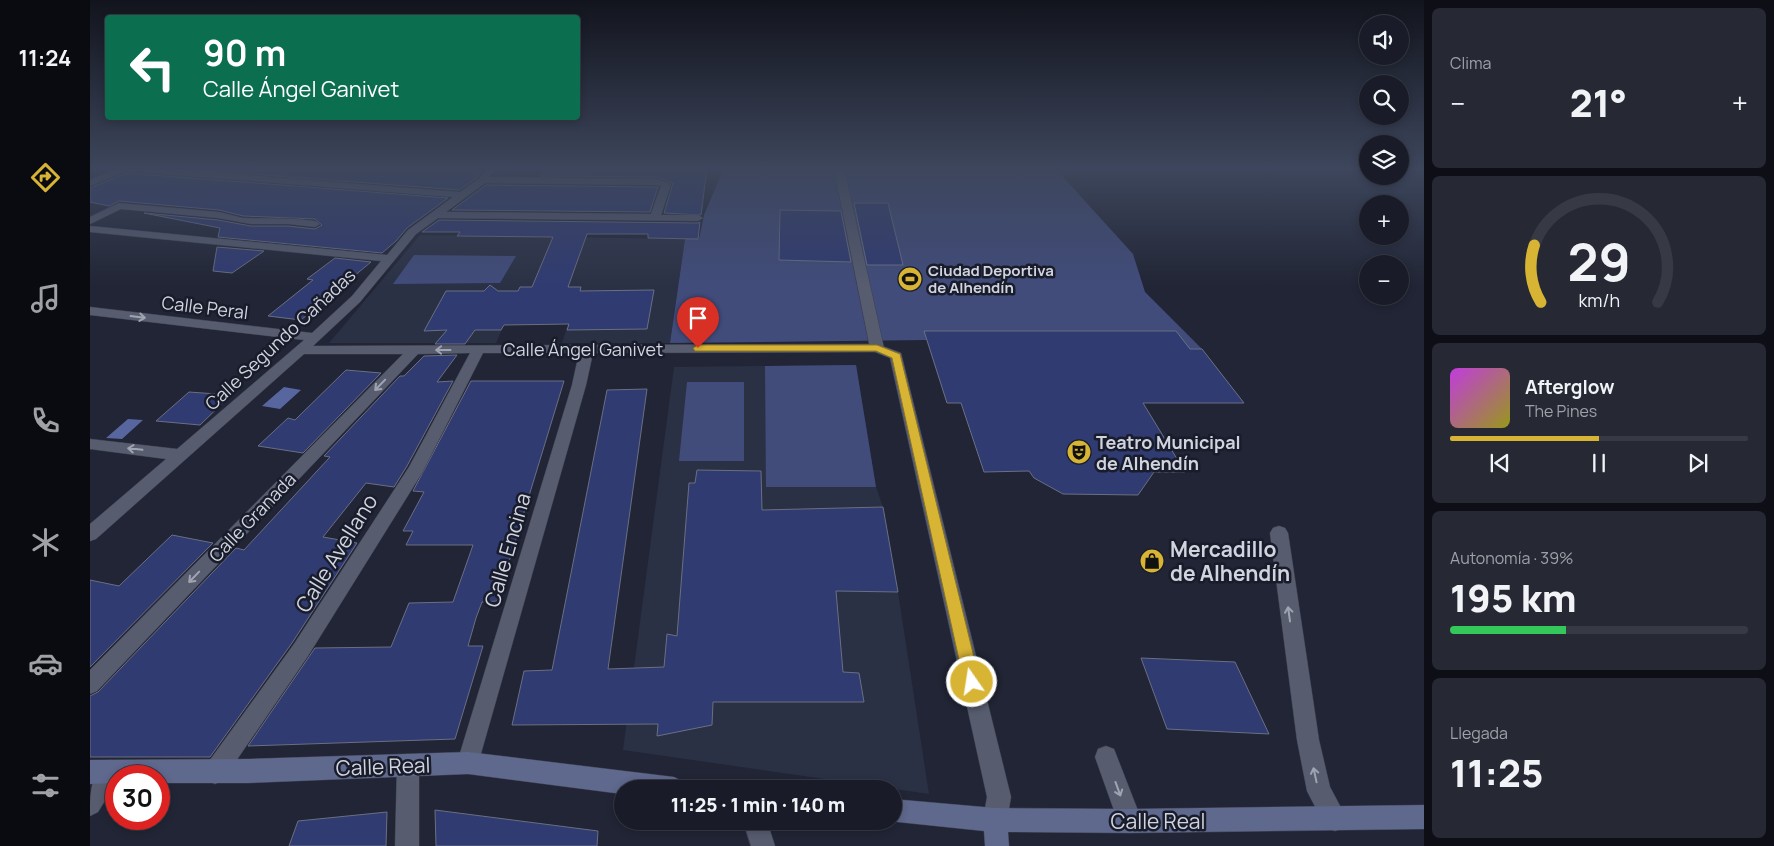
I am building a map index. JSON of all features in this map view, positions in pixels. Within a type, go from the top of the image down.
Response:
[{"type":"street","points":[[90,221],[116,207]]},
{"type":"street","points":[[135,207],[218,215],[226,218],[272,223],[284,221],[315,224]]},
{"type":"street","name":"Calle Segundo Cañadas","points":[[90,534],[301,350],[356,299],[412,232],[445,207]]},
{"type":"street","points":[[656,218],[659,207]]},
{"type":"street","points":[[848,207],[877,348],[896,356],[999,797],[995,820],[997,846]]},
{"type":"street","points":[[434,215],[698,218]]},
{"type":"street","points":[[90,229],[390,259]]},
{"type":"street","name":"Calle Peral","points":[[90,311],[315,337]]},
{"type":"street","name":"Calle Ángel Ganivet","points":[[301,350],[877,348]]},
{"type":"street","name":"Calle Avellano","points":[[215,772],[301,650],[411,477],[479,349]]},
{"type":"street","name":"Calle Encina","points":[[468,763],[579,385],[587,349]]},
{"type":"street","name":"Calle Granada","points":[[90,684],[414,350]]},
{"type":"street","points":[[90,444],[180,454]]},
{"type":"street","points":[[1279,533],[1308,740],[1319,791],[1335,819]]},
{"type":"street","points":[[1106,757],[1130,821]]},
{"type":"street","name":"Calle Real","points":[[100,772],[215,772],[468,763],[614,781]]},
{"type":"street","points":[[406,846],[408,765]]},
{"type":"street","points":[[90,804],[100,772]]},
{"type":"street","name":"Calle Real","points":[[902,812],[995,820],[1130,821],[1424,817]]},
{"type":"street","points":[[758,830],[763,846]]},
{"type":"shaded area","name":"Ciudad Deportiva de Alhendín","points":[[707,207],[1091,207],[1133,254],[1145,292],[1202,349],[1244,403],[947,403],[927,340],[670,343],[685,239],[699,239]]},
{"type":"shaded area","points":[[420,235],[685,239],[670,343],[562,343],[568,324],[504,325],[496,343],[329,343]]},
{"type":"shaded area","points":[[414,255],[516,256],[500,283],[393,284]]},
{"type":"shaded area","points":[[856,365],[876,487],[883,507],[898,592],[929,794],[902,790],[902,780],[832,780],[623,750],[674,367]]},
{"type":"shaded area","points":[[856,365],[876,487],[766,487],[765,366]]},
{"type":"shaded area","points":[[687,382],[744,382],[744,461],[679,461]]},
{"type":"shaded area","points":[[284,387],[301,390],[280,409],[262,406]]},
{"type":"shaded area","points":[[128,419],[143,420],[122,439],[106,438]]},
{"type":"building","points":[[191,207],[435,207],[407,228],[382,253],[218,237],[220,228],[144,213],[218,220],[251,226],[288,226],[315,229],[322,225],[315,219],[243,216],[219,210]]},
{"type":"building","points":[[455,207],[651,207],[650,212],[452,210]]},
{"type":"building","points":[[666,207],[702,207],[701,215],[664,213]]},
{"type":"building","points":[[855,207],[889,207],[903,265],[867,265]]},
{"type":"building","points":[[780,210],[841,211],[851,262],[779,260]]},
{"type":"building","points":[[439,220],[700,222],[698,239],[648,238],[648,234],[587,234],[568,287],[581,287],[580,291],[654,290],[647,329],[567,330],[569,324],[504,325],[501,330],[475,330],[465,344],[435,344],[447,330],[424,331],[446,291],[484,291],[490,285],[498,291],[518,291],[520,287],[532,287],[553,237],[457,236],[460,232],[422,232]]},
{"type":"building","points":[[217,247],[264,251],[232,273],[213,271]]},
{"type":"building","points":[[335,258],[371,262],[301,320],[268,316],[313,280],[307,279]]},
{"type":"building","points":[[924,331],[1176,331],[1190,349],[1202,349],[1244,403],[1143,403],[1185,472],[1154,472],[1138,495],[1063,494],[1034,478],[1029,471],[984,472],[961,403],[947,403]]},
{"type":"building","points":[[457,355],[437,382],[453,381],[394,487],[366,483],[323,537],[357,543],[292,643],[210,757],[90,757],[90,696],[98,692],[236,548],[244,550],[330,457],[324,456],[400,376],[404,376],[424,356]]},
{"type":"building","points":[[346,370],[381,373],[303,453],[258,446],[288,418],[295,420]]},
{"type":"building","points":[[471,381],[564,381],[497,601],[482,602],[476,618],[468,646],[483,646],[455,739],[248,746],[315,648],[391,647],[409,603],[453,602],[473,545],[406,545],[413,531],[403,531],[424,492],[413,491]]},
{"type":"building","points":[[647,389],[608,669],[664,667],[667,634],[677,636],[689,483],[695,483],[697,470],[761,471],[762,510],[883,507],[898,592],[836,591],[843,672],[859,673],[864,702],[713,702],[712,725],[657,736],[658,724],[512,725],[524,671],[552,670],[607,390]]},
{"type":"building","points":[[189,392],[231,395],[200,425],[156,421]]},
{"type":"building","points":[[172,535],[213,543],[90,667],[90,580],[119,586]]},
{"type":"building","points":[[1141,658],[1235,662],[1269,734],[1167,729]]},
{"type":"building","points":[[435,810],[598,831],[597,846],[436,846]]},
{"type":"building","points":[[387,812],[386,846],[289,846],[298,821]]},
{"type":"place","name":"Ciudad Deportiva de Alhendín","points":[[910,279]]},
{"type":"place","name":"Teatro Municipal de Alhendín","points":[[1079,452]]},
{"type":"place","name":"Mercadillo de Alhendín","points":[[1152,561]]},
{"type":"route","points":[[698,348],[877,348],[896,356],[972,682]]}]
